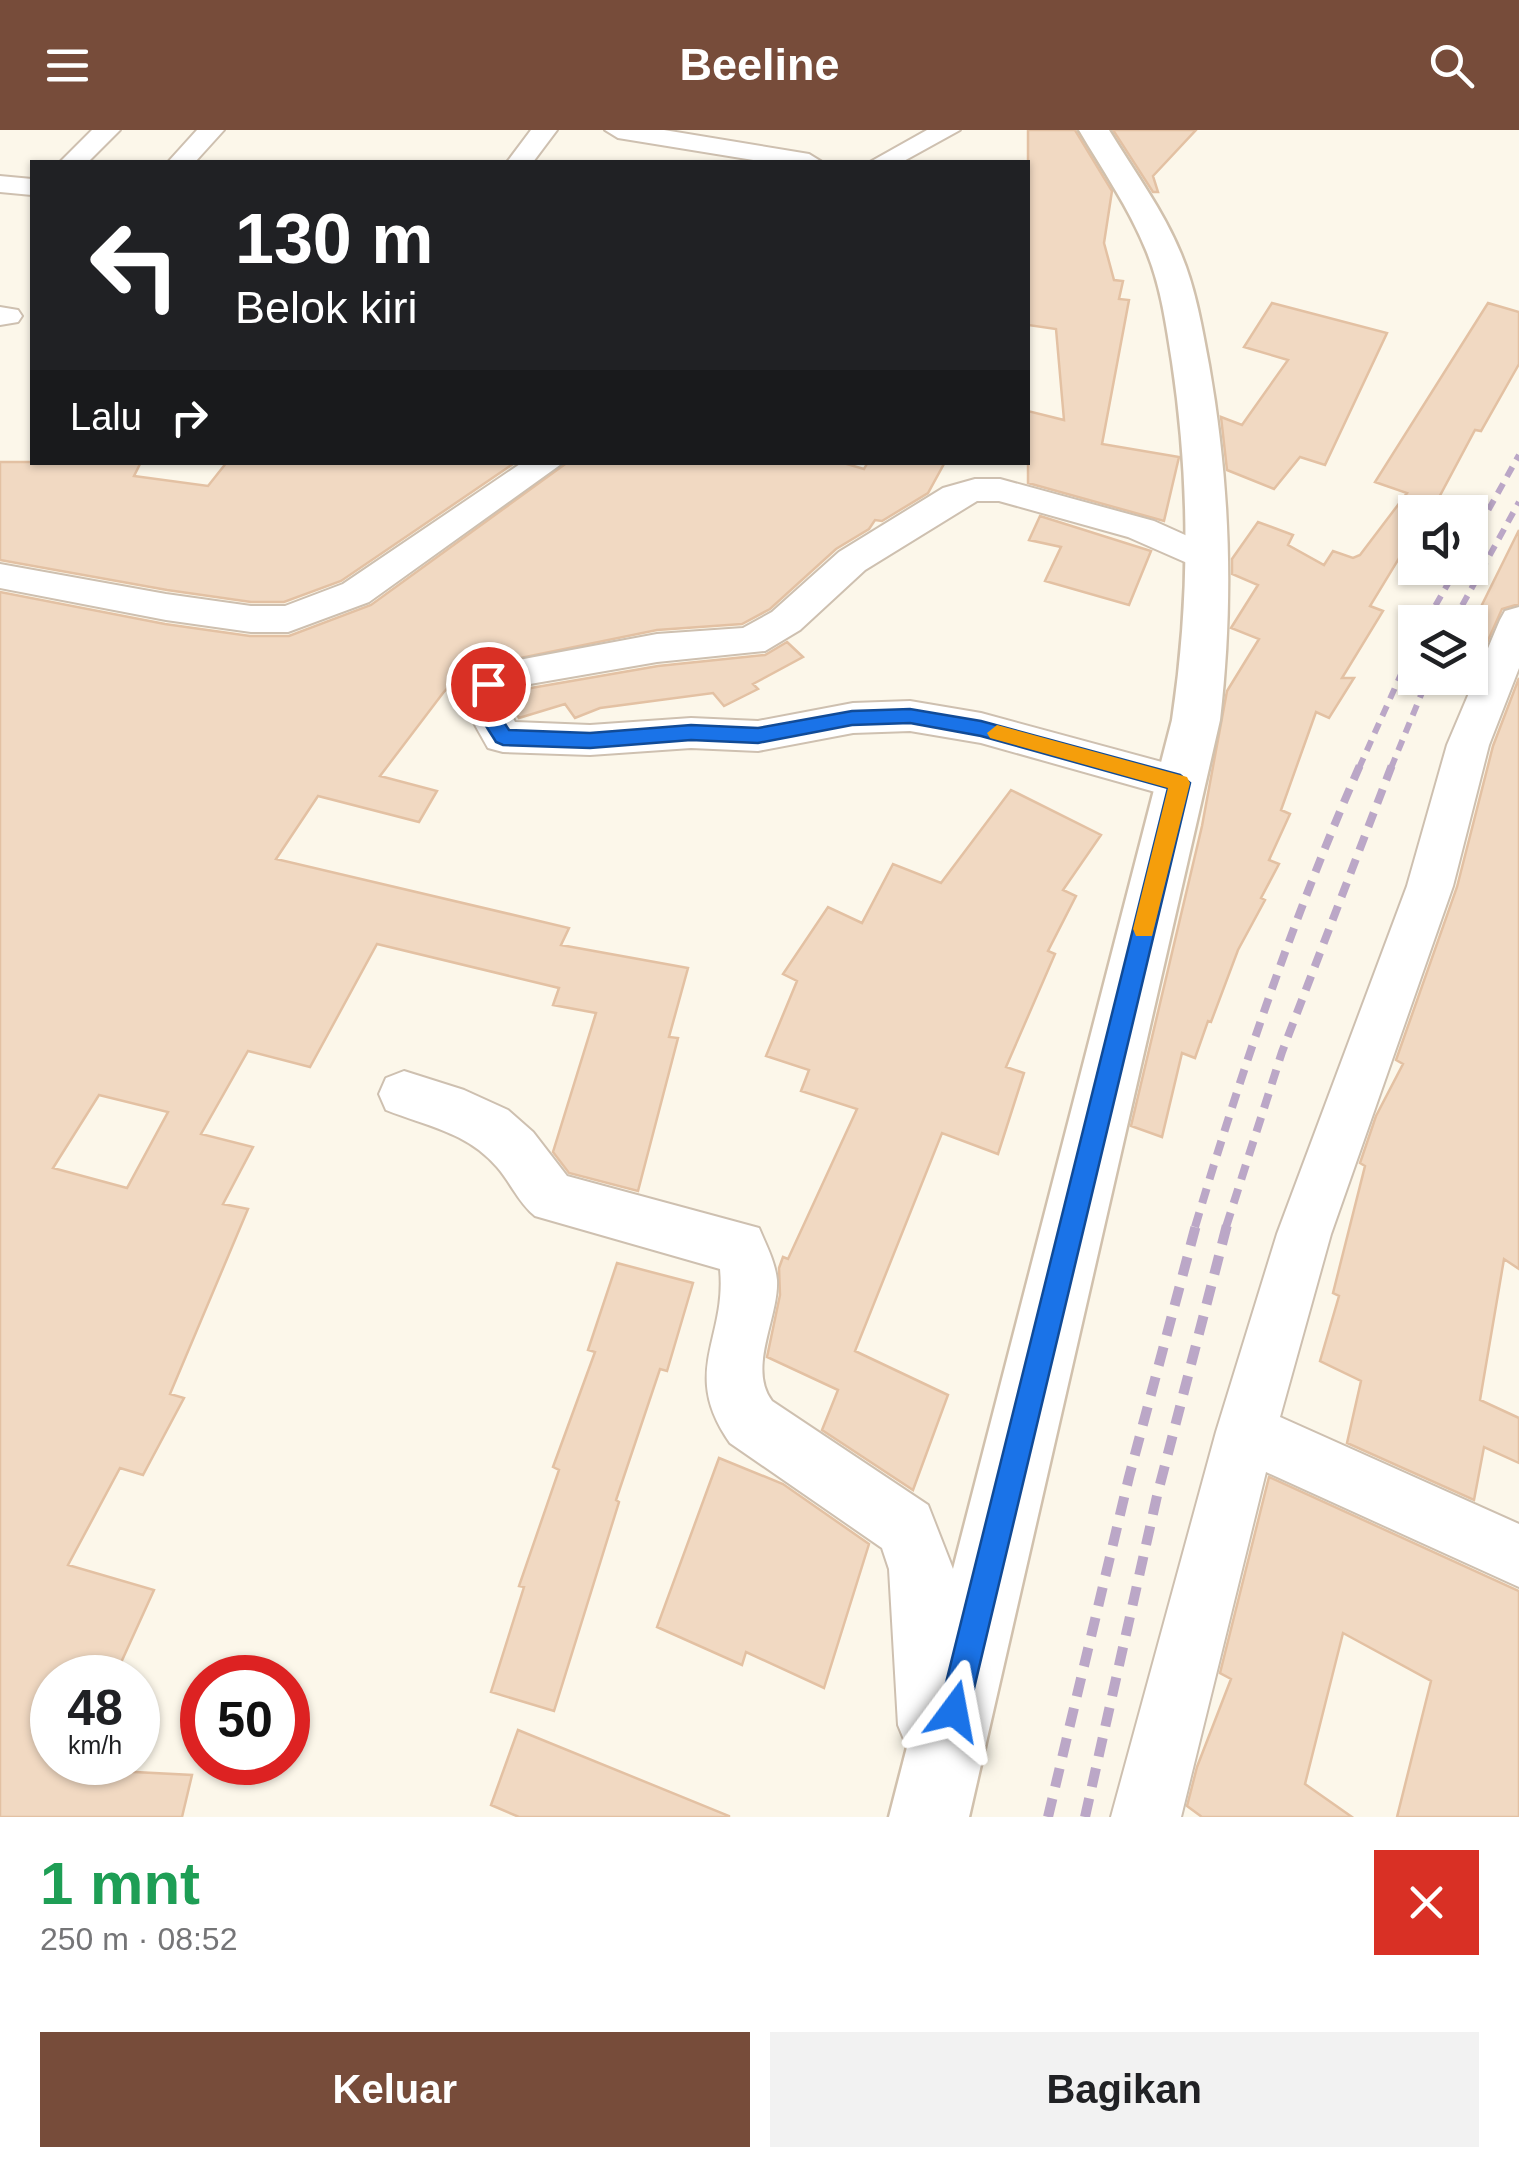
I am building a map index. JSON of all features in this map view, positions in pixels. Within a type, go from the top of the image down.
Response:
[{"type":"main road","points":[[932,1803],[1180,783],[1203,670],[1210,561],[1204,438],[1179,298],[1162,249],[1094,130]]},
{"type":"street","points":[[75,160],[107,130]]},
{"type":"street","points":[[183,160],[211,130]]},
{"type":"street","points":[[522,160],[544,130]]},
{"type":"street","points":[[618,130],[797,160]]},
{"type":"street","points":[[887,160],[937,130]]},
{"type":"street","points":[[0,184],[30,187]]},
{"type":"street","points":[[1,578],[166,607],[251,619],[288,619],[356,593],[543,465]]},
{"type":"street","points":[[1180,783],[981,728],[910,716],[852,718],[758,736],[691,733],[590,740],[503,737],[482,693],[502,678],[530,670],[658,648],[752,642],[786,622],[852,561],[955,496],[975,490],[1000,490],[1141,528],[1210,561]]},
{"type":"street","points":[[1146,1817],[1246,1432],[1304,1234],[1430,886],[1468,745],[1519,620]]},
{"type":"street","points":[[404,1094],[486,1121],[519,1153],[540,1189],[554,1198],[740,1247],[750,1273],[732,1372],[736,1398],[750,1422],[906,1527],[921,1569],[932,1803]]},
{"type":"street","points":[[1246,1432],[1519,1556]]},
{"type":"building","points":[[1028,130],[1075,130],[1112,191],[1104,243],[1114,280],[1123,281],[1119,299],[1129,300],[1102,444],[1179,457],[1164,521],[1028,483],[1030,412],[1064,420],[1056,329],[1030,325]]},
{"type":"building","points":[[1113,130],[1196,130],[1153,176],[1158,192],[1153,192]]},
{"type":"building","points":[[1272,303],[1387,333],[1325,465],[1300,457],[1274,489],[1227,470],[1221,417],[1242,425],[1288,360],[1244,347]]},
{"type":"building","points":[[1488,303],[1519,312],[1519,364],[1481,431],[1475,430],[1440,495],[1405,495],[1375,482]]},
{"type":"building","points":[[0,462],[140,465],[134,476],[208,486],[225,465],[512,465],[341,581],[284,602],[251,602],[167,590],[0,560]]},
{"type":"building","points":[[564,465],[850,465],[864,469],[866,465],[943,465],[928,493],[882,521],[875,520],[869,529],[836,549],[770,609],[742,624],[657,630],[486,665],[480,652],[443,693],[380,776],[437,791],[419,822],[318,796],[276,859],[569,928],[561,945],[688,968],[669,1037],[678,1038],[638,1191],[569,1173],[553,1152],[596,1013],[553,1005],[559,988],[377,944],[310,1067],[248,1051],[201,1134],[253,1147],[223,1204],[248,1209],[170,1394],[184,1398],[143,1475],[120,1468],[68,1565],[154,1590],[124,1655],[30,1655],[30,1785],[160,1785],[160,1773],[180,1774],[180,1785],[190,1785],[182,1817],[0,1817],[0,592],[250,636],[289,636],[371,605]],"holes":[[[99,1095],[168,1112],[127,1188],[53,1168]]]},
{"type":"building","points":[[1398,505],[1398,560],[1370,606],[1383,611],[1342,678],[1354,678],[1329,718],[1316,712],[1281,810],[1290,814],[1269,860],[1279,864],[1261,898],[1265,900],[1238,950],[1195,1058],[1182,1053],[1162,1137],[1131,1126],[1202,826],[1227,691],[1259,639],[1231,628],[1258,585],[1232,574],[1232,559],[1258,522],[1293,535],[1288,545],[1324,565],[1333,551],[1353,558],[1360,555]]},
{"type":"building","points":[[1040,516],[1151,551],[1129,605],[1045,581],[1061,547],[1029,540]]},
{"type":"building","points":[[1519,530],[1519,604],[1502,609],[1488,640],[1488,605],[1482,605]]},
{"type":"building","points":[[787,642],[803,657],[753,684],[758,689],[724,706],[713,693],[600,708],[575,718],[565,704],[519,718],[508,699],[531,688],[658,666],[765,655]]},
{"type":"building","points":[[1519,678],[1519,1269],[1504,1259],[1480,1400],[1519,1418],[1519,1463],[1484,1447],[1474,1500],[1347,1443],[1361,1381],[1320,1361],[1339,1296],[1333,1293],[1365,1166],[1360,1163],[1376,1116],[1403,1064],[1396,1060],[1457,887],[1493,746]]},
{"type":"building","points":[[1011,790],[1101,835],[1063,890],[1076,896],[1048,951],[1055,954],[1006,1067],[1024,1073],[998,1154],[942,1133],[855,1351],[948,1395],[913,1490],[822,1430],[838,1390],[767,1357],[780,1295],[779,1268],[783,1257],[788,1259],[857,1109],[801,1091],[809,1070],[766,1056],[797,981],[783,974],[828,907],[862,923],[893,864],[941,883]]},
{"type":"building","points":[[617,1263],[693,1283],[667,1371],[660,1369],[616,1500],[619,1502],[554,1711],[491,1692],[524,1587],[519,1586],[559,1470],[553,1467],[595,1352],[588,1350]]},
{"type":"building","points":[[719,1458],[783,1484],[869,1544],[824,1688],[746,1652],[742,1665],[657,1627]]},
{"type":"building","points":[[1269,1477],[1519,1591],[1519,1817],[1397,1817],[1431,1681],[1343,1633],[1305,1784],[1352,1817],[1202,1817],[1187,1806],[1197,1767],[1231,1679],[1220,1673]]},
{"type":"building","points":[[518,1730],[729,1817],[519,1817],[491,1805]]},
{"type":"railway","points":[[1488,511],[1519,455]]},
{"type":"railway","points":[[1462,605],[1519,502]]},
{"type":"railway","points":[[1436,605],[1447,585]]},
{"type":"railway","points":[[1359,768],[1398,681]]},
{"type":"railway","points":[[1391,768],[1421,695]]},
{"type":"railway","points":[[1195,1227],[1270,993],[1360,765]]},
{"type":"railway","points":[[1226,1227],[1282,1052],[1392,765]]},
{"type":"railway","points":[[1048,1817],[1129,1477],[1196,1225]]},
{"type":"railway","points":[[1085,1817],[1157,1496],[1227,1225]]},
{"type":"slow traffic","points":[[997,733],[1180,783],[1144,929]]},
{"type":"route","points":[[488,684],[482,693],[484,704],[503,737],[590,740],[691,733],[758,736],[852,718],[910,716],[981,728],[1180,783],[954,1711]]}]
